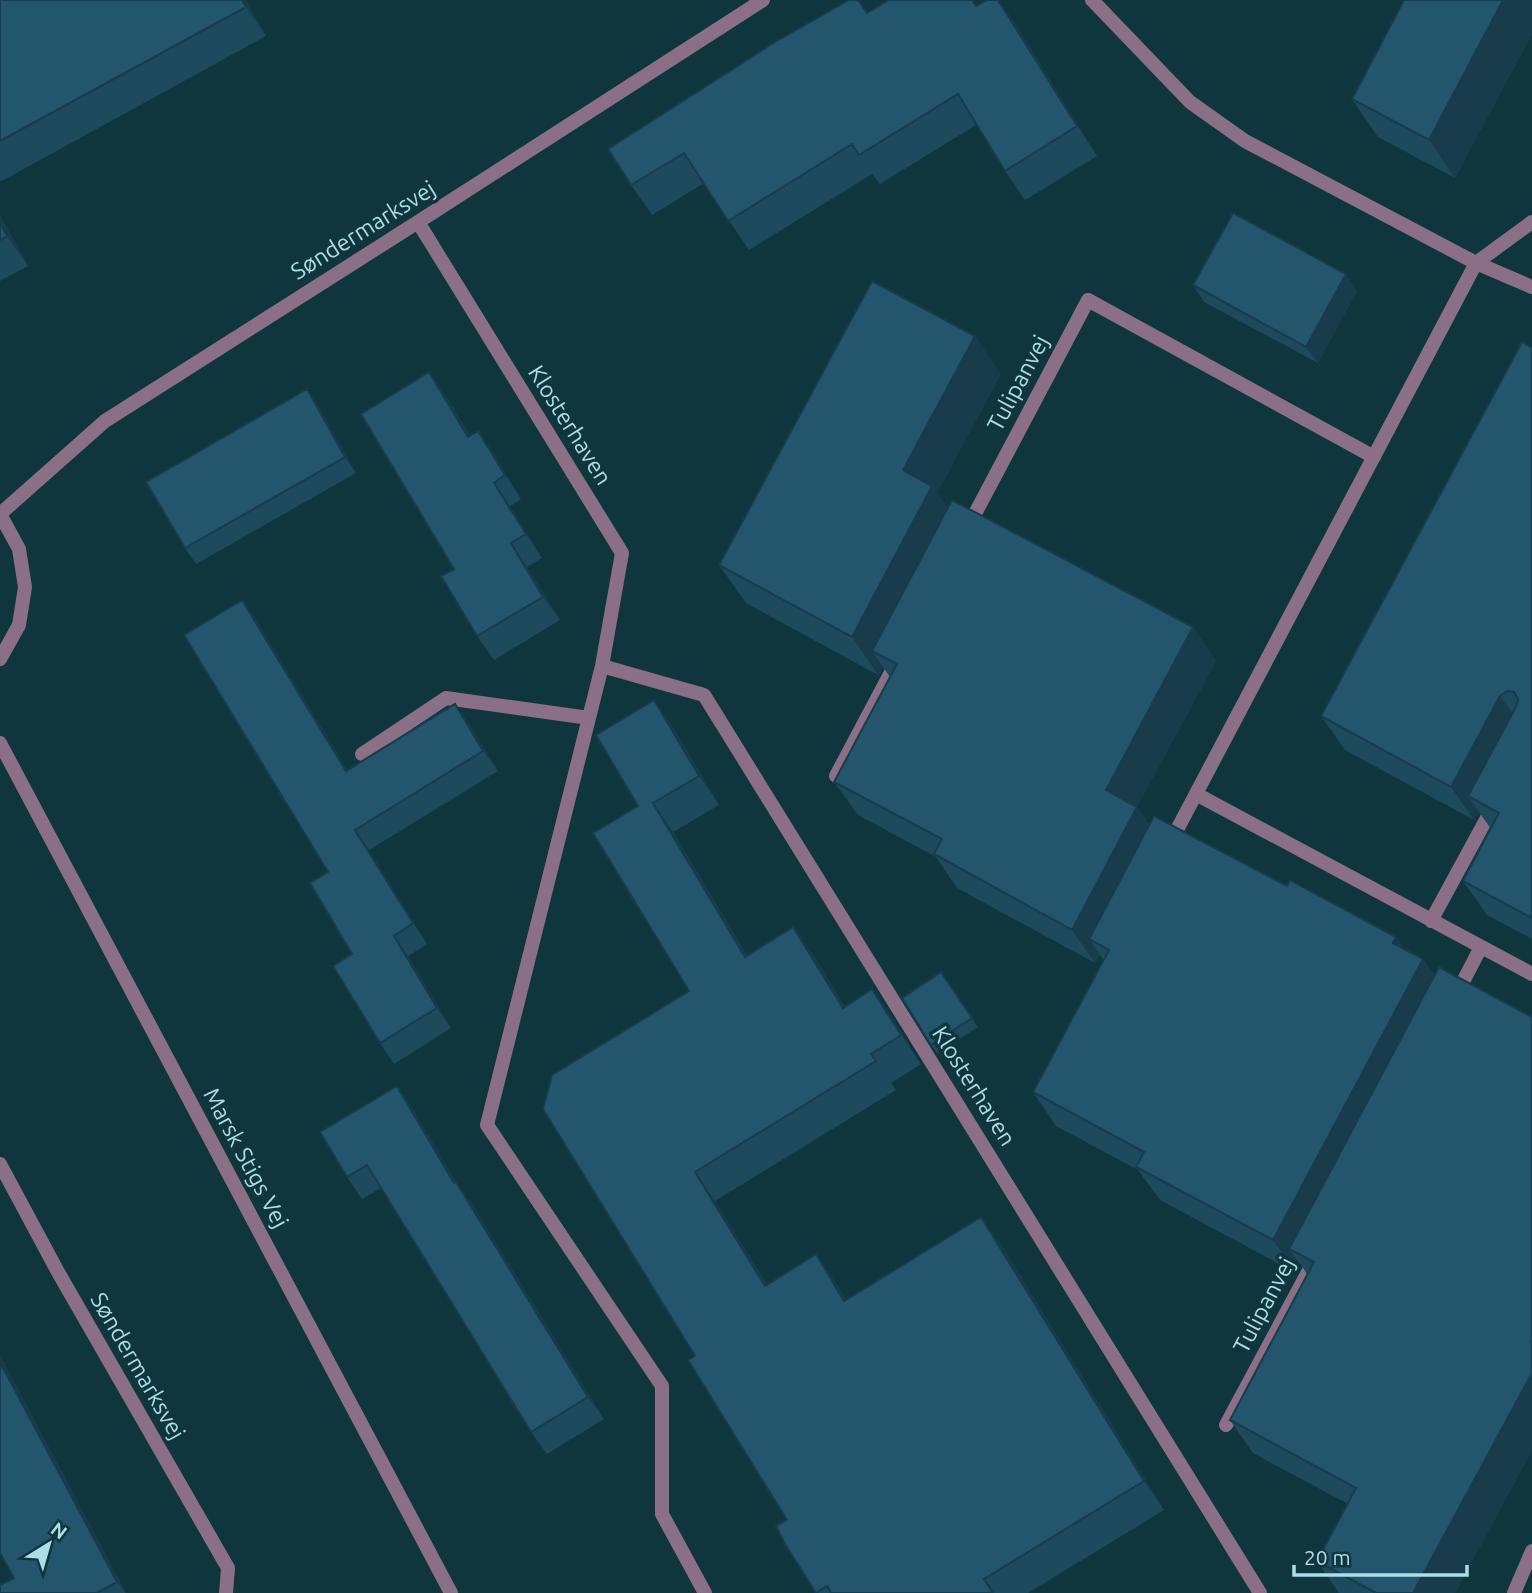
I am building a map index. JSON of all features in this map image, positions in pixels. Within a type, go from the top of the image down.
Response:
[{"type":"street","name":"Søndermarksvej","points":[[0,514],[105,421],[762,0]]},
{"type":"street","points":[[1092,0],[1190,102],[1245,141],[1476,264],[1532,287]]},
{"type":"street","name":"Klosterhaven","points":[[418,222],[622,553],[602,666],[487,1125],[662,1386],[662,1514],[705,1593]]},
{"type":"street","points":[[1164,855],[1476,264],[1532,222]]},
{"type":"street","name":"Tulipanvej","points":[[959,544],[1087,300],[1374,457]]},
{"type":"street","points":[[0,514],[19,549],[25,587],[19,625],[0,659]]},
{"type":"street","points":[[836,776],[907,642]]},
{"type":"street","name":"Klosterhaven","points":[[602,666],[704,695],[1260,1593]]},
{"type":"street","points":[[362,754],[446,698],[589,718]]},
{"type":"street","name":"Marsk Stigs Vej","points":[[0,743],[452,1593]]},
{"type":"street","points":[[1431,921],[1500,793]]},
{"type":"street","points":[[1196,794],[1532,974]]},
{"type":"street","points":[[1449,1008],[1482,947]]},
{"type":"street","name":"Søndermarksvej","points":[[0,1164],[58,1272],[228,1568],[226,1593]]},
{"type":"street","name":"Tulipanvej","points":[[1226,1425],[1324,1241]]},
{"type":"street","points":[[1514,1593],[1532,1551]]},
{"type":"building","points":[[0,0],[242,0],[246,7],[0,141]]},
{"type":"building","points":[[849,0],[858,0],[867,13],[889,0],[972,0],[976,6],[987,0],[998,0],[1077,126],[1005,171],[958,94],[859,155],[852,144],[728,221],[684,153],[631,185],[608,149],[775,42]]},
{"type":"building","points":[[1404,0],[1503,0],[1429,140],[1352,99]]},
{"type":"building","points":[[1233,213],[1346,274],[1306,347],[1193,285]]},
{"type":"building","points":[[0,223],[7,236],[0,240]]},
{"type":"building","points":[[872,281],[975,336],[903,470],[932,486],[852,637],[719,565]]},
{"type":"building","points":[[1522,342],[1532,348],[1532,918],[1463,881],[1499,813],[1468,796],[1517,705],[1518,699],[1514,692],[1507,691],[1500,696],[1451,787],[1321,716]]},
{"type":"building","points":[[429,372],[468,437],[478,431],[505,475],[494,483],[526,534],[511,543],[543,597],[477,636],[441,576],[454,569],[361,414]]},
{"type":"building","points":[[307,389],[345,457],[185,548],[146,482]]},
{"type":"building","points":[[952,500],[1193,627],[1106,790],[1137,807],[1072,930],[934,854],[942,839],[834,782],[897,664],[872,651]]},
{"type":"building","points":[[242,600],[346,771],[455,704],[483,751],[355,830],[413,923],[394,936],[437,1008],[380,1043],[333,966],[352,954],[310,883],[328,872],[184,635]]},
{"type":"building","points":[[654,700],[699,776],[653,803],[745,957],[793,927],[843,1008],[872,989],[901,1035],[871,1054],[876,1061],[695,1172],[765,1286],[816,1254],[844,1301],[981,1217],[1144,1481],[984,1579],[993,1593],[831,1593],[827,1586],[816,1593],[776,1526],[787,1520],[688,1360],[695,1356],[543,1109],[552,1075],[689,991],[593,833],[638,806],[596,735]]},
{"type":"building","points":[[1154,816],[1287,886],[1290,880],[1396,937],[1393,943],[1423,959],[1273,1240],[1136,1167],[1144,1152],[1033,1092],[1109,950],[1089,939]]},
{"type":"building","points":[[1439,967],[1532,1017],[1532,1373],[1413,1593],[1376,1593],[1317,1561],[1356,1488],[1230,1420],[1314,1262],[1289,1249]]},
{"type":"building","points":[[941,972],[972,1018],[931,1045],[902,998]]},
{"type":"building","points":[[397,1086],[454,1183],[456,1182],[588,1397],[531,1432],[367,1165],[347,1177],[320,1132]]},
{"type":"building","points":[[0,1362],[117,1582],[97,1593],[0,1593],[0,1585],[14,1578],[0,1553]]}]
